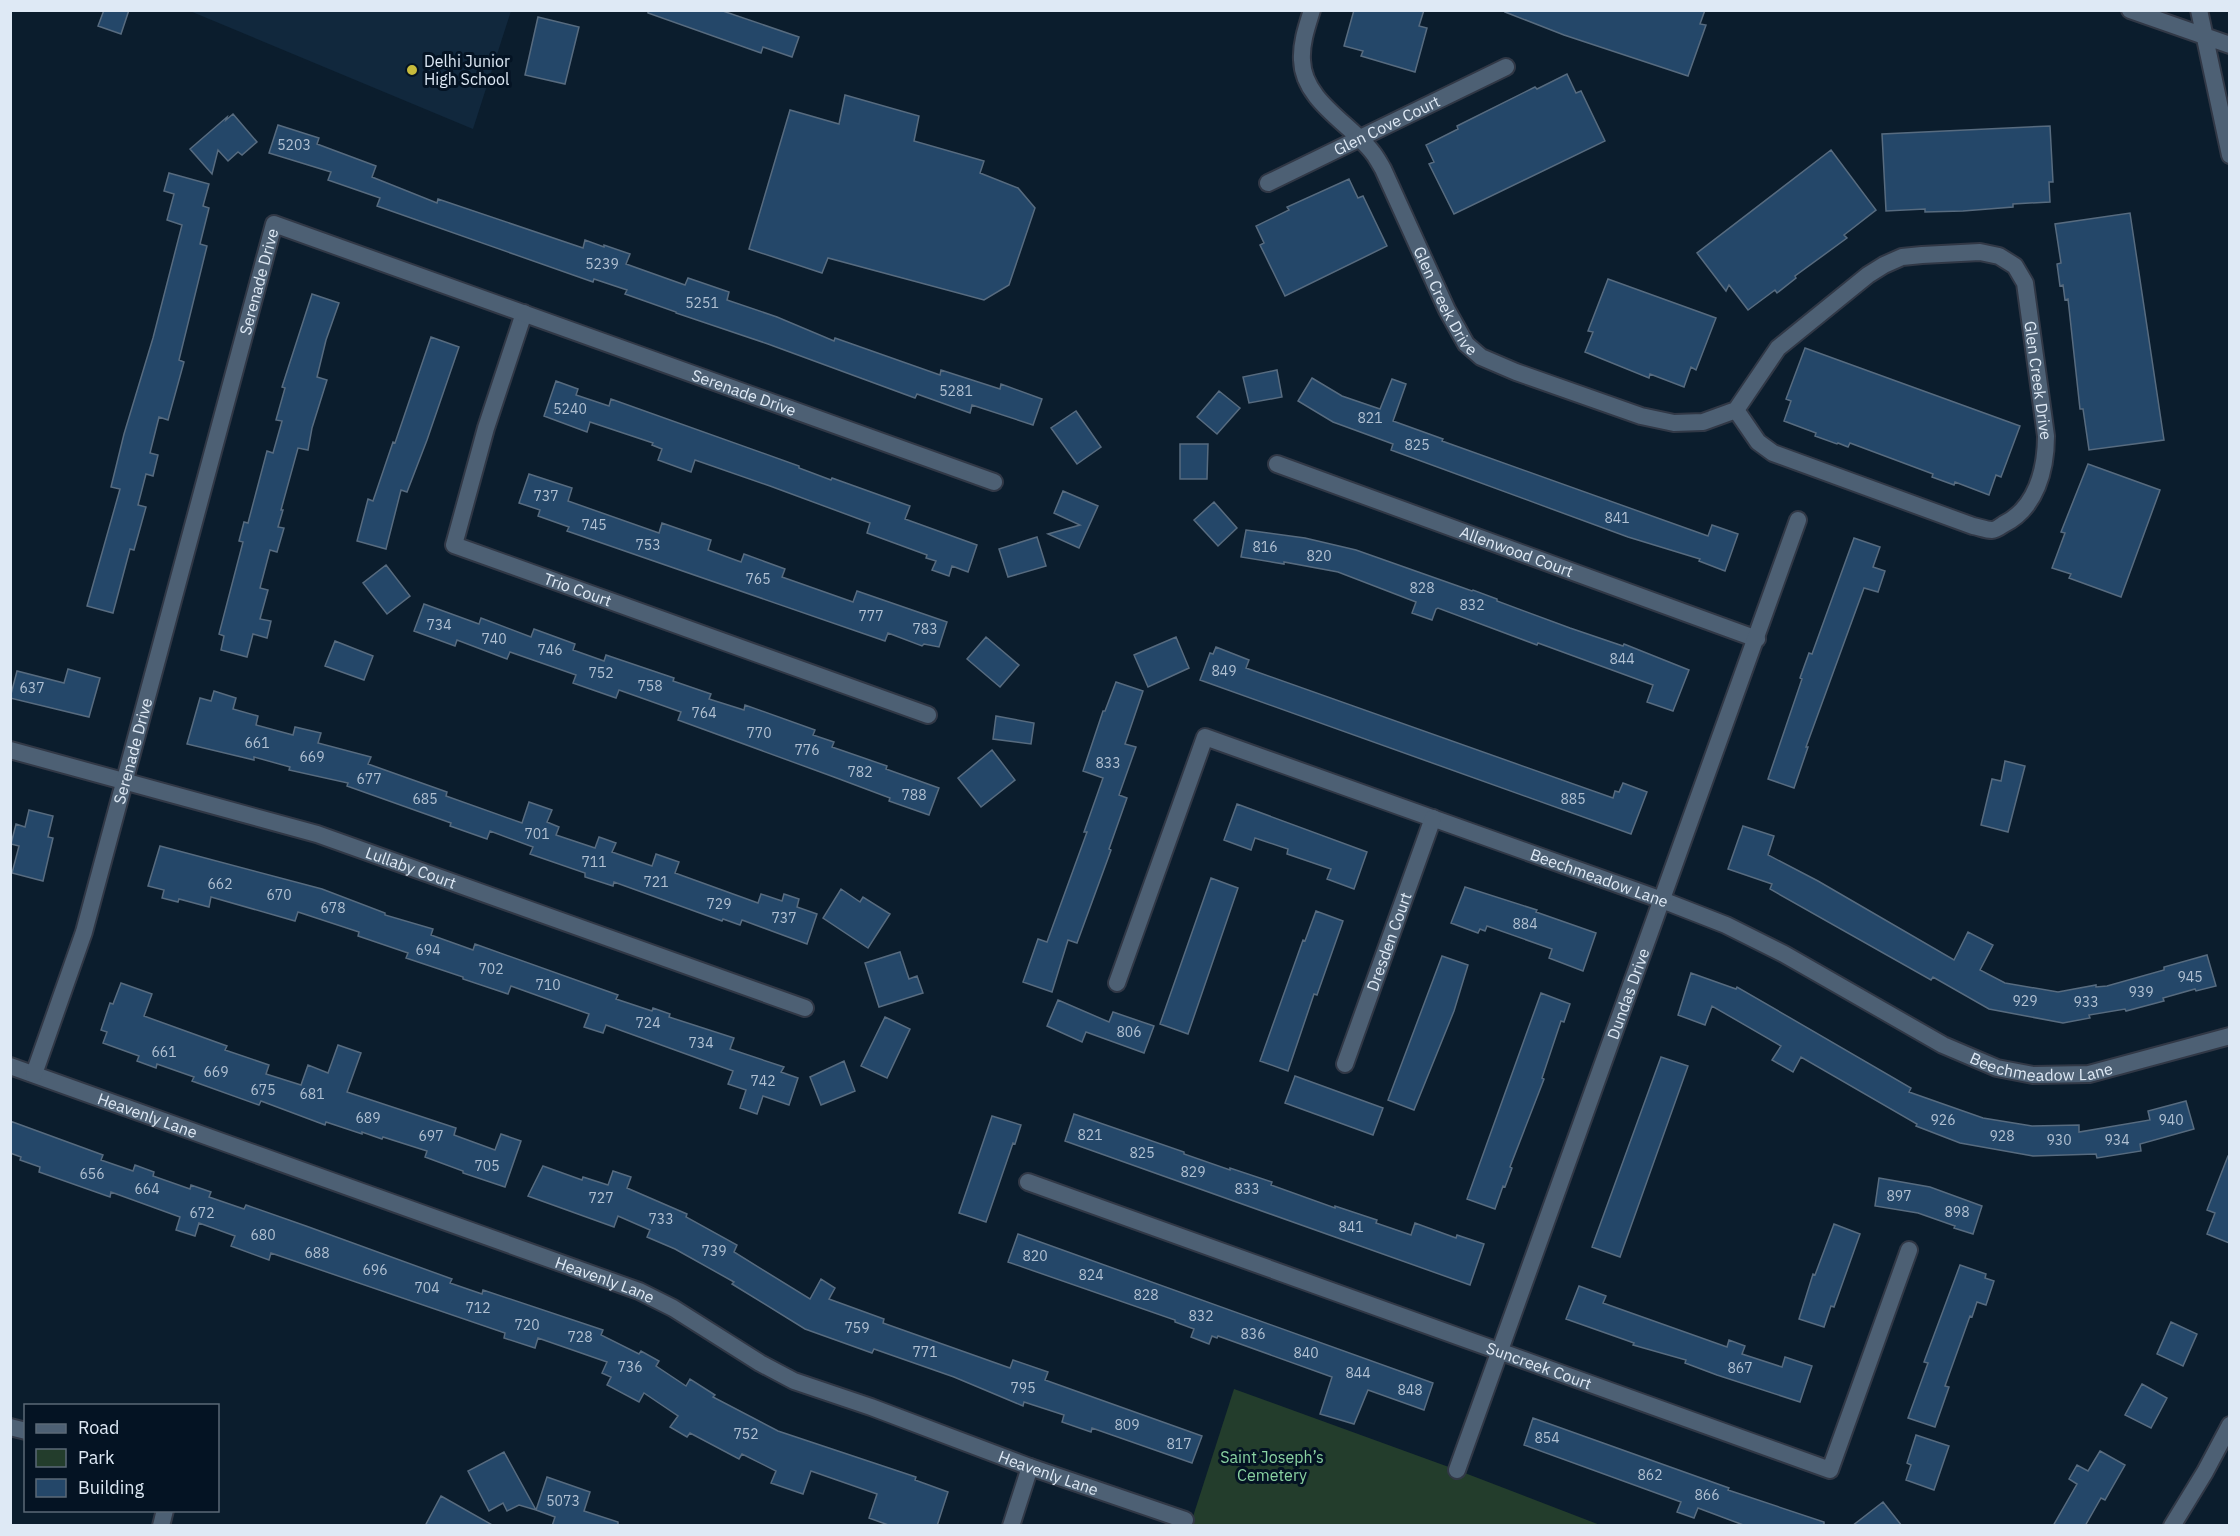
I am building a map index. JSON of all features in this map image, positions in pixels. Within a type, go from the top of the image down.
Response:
[{"type":"street","name":"Glen Creek Drive","points":[[1312,10],[1303,42],[1302,61],[1306,81],[1316,96],[1373,153],[1383,169],[1447,310],[1466,344],[1481,357],[1516,372],[1641,416],[1674,423],[1703,422],[1736,410],[1778,348],[1868,275],[1902,257],[1980,252],[1999,256],[2015,266],[2025,283],[2046,436],[2046,456],[2035,493],[2025,509],[2010,521],[1992,530],[1973,526],[1773,453],[1758,442],[1736,410]]},
{"type":"street","points":[[2130,10],[2229,45]]},
{"type":"street","points":[[2199,10],[2229,155]]},
{"type":"street","name":"Glen Cove Court","points":[[1268,183],[1506,67]]},
{"type":"street","name":"Serenade Drive","points":[[34,1074],[84,932],[274,224],[994,482]]},
{"type":"street","name":"Trio Court","points":[[524,314],[486,428],[454,545],[928,715]]},
{"type":"street","name":"Allenwood Court","points":[[1277,464],[1756,639]]},
{"type":"street","name":"Dundas Drive","points":[[1457,1470],[1798,520]]},
{"type":"street","name":"Beechmeadow Lane","points":[[1117,983],[1205,737],[1662,900],[1736,930],[1784,954],[1943,1045],[1996,1068],[2033,1075],[2090,1074],[2229,1036]]},
{"type":"street","name":"Lullaby Court","points":[[10,750],[354,846],[805,1008]]},
{"type":"street","name":"Dresden Court","points":[[1345,1064],[1433,818]]},
{"type":"street","name":"Heavenly Lane","points":[[10,1066],[639,1291],[673,1308],[760,1364],[794,1381],[871,1407],[1030,1467],[1185,1520]]},
{"type":"street","name":"Suncreek Court","points":[[1028,1182],[1830,1470],[1909,1250]]},
{"type":"street","points":[[2172,1526],[2205,1472],[2229,1425]]},
{"type":"street","points":[[1011,1526],[1030,1467]]},
{"type":"shaded area","name":"Delhi Junior High School","points":[[190,11],[511,11],[473,129]]},
{"type":"green space","name":"Saint Joseph’s Cemetery","points":[[1234,1389],[1457,1470],[1600,1525],[1190,1526]]},
{"type":"building","points":[[104,10],[129,10],[121,34],[98,26]]},
{"type":"building","points":[[648,10],[720,10],[799,37],[792,57],[763,47],[761,53],[648,13]]},
{"type":"building","points":[[1354,10],[1424,10],[1419,26],[1427,28],[1415,72],[1361,56],[1363,51],[1344,46]]},
{"type":"building","points":[[1506,10],[1705,10],[1700,24],[1706,25],[1688,76],[1564,35],[1505,12]]},
{"type":"building","points":[[538,17],[579,27],[565,84],[525,75]]},
{"type":"building","points":[[1567,74],[1576,93],[1581,91],[1605,141],[1454,214],[1429,164],[1434,162],[1426,145],[1458,129],[1457,126],[1535,87],[1537,89]]},
{"type":"building","points":[[845,95],[919,116],[914,141],[984,161],[980,173],[1018,188],[1035,208],[1009,285],[984,300],[828,258],[822,273],[749,249],[790,110],[839,124]]},
{"type":"building","points":[[233,114],[257,142],[242,155],[238,152],[228,161],[218,150],[212,174],[190,149]]},
{"type":"building","points":[[278,125],[319,138],[317,144],[376,166],[372,177],[437,203],[438,199],[583,248],[585,240],[604,247],[604,245],[630,254],[626,264],[685,285],[688,278],[729,292],[727,300],[777,317],[834,341],[835,338],[940,375],[941,370],[1000,389],[1001,384],[1042,399],[1033,425],[972,405],[970,413],[917,394],[915,398],[625,294],[627,290],[594,279],[593,282],[377,206],[380,198],[328,180],[331,172],[269,153]]},
{"type":"building","points":[[2050,126],[2053,182],[2049,182],[2050,202],[2013,204],[2013,207],[1963,211],[1925,212],[1925,209],[1886,211],[1882,134]]},
{"type":"building","points":[[1831,150],[1876,210],[1844,235],[1847,238],[1795,276],[1796,278],[1777,293],[1775,290],[1748,310],[1729,285],[1726,291],[1697,253]]},
{"type":"building","points":[[169,173],[209,184],[203,206],[209,208],[200,244],[207,246],[179,360],[184,362],[168,420],[159,417],[150,453],[158,455],[153,476],[146,474],[138,505],[146,507],[134,550],[130,549],[113,613],[87,606],[120,489],[111,487],[124,434],[153,338],[182,225],[167,220],[174,194],[164,191]]},
{"type":"building","points":[[1349,179],[1358,198],[1363,196],[1387,246],[1285,296],[1260,245],[1264,243],[1256,226],[1289,210],[1287,207]]},
{"type":"building","points":[[2130,213],[2164,440],[2089,450],[2083,409],[2080,409],[2068,299],[2065,300],[2063,285],[2060,286],[2057,264],[2061,263],[2055,224]]},
{"type":"building","points":[[1608,279],[1716,318],[1696,370],[1691,367],[1684,387],[1650,374],[1649,378],[1585,352],[1593,332],[1588,331]]},
{"type":"building","points":[[312,294],[339,303],[326,340],[317,377],[327,380],[312,428],[308,450],[298,448],[278,527],[284,528],[277,552],[270,550],[260,588],[268,590],[260,619],[271,621],[267,638],[253,634],[247,657],[221,650],[224,636],[219,634],[243,542],[239,541],[244,522],[248,523],[267,451],[273,453],[282,421],[276,420],[285,388],[282,387]]},
{"type":"building","points":[[431,337],[459,347],[427,440],[407,492],[401,490],[386,549],[357,541],[368,499],[373,501]]},
{"type":"building","points":[[1805,348],[2020,426],[2001,477],[1996,475],[1989,495],[1955,482],[1954,485],[1932,477],[1933,474],[1850,443],[1848,447],[1837,444],[1784,421],[1791,401],[1786,399]]},
{"type":"building","points":[[1277,370],[1282,397],[1249,403],[1243,377]]},
{"type":"building","points":[[1312,378],[1342,396],[1380,409],[1392,379],[1406,384],[1393,421],[1443,439],[1442,441],[1708,536],[1712,525],[1738,534],[1725,571],[1699,561],[1700,559],[1628,537],[1391,450],[1393,444],[1333,422],[1298,401]]},
{"type":"building","points":[[556,381],[578,389],[576,395],[609,406],[611,399],[799,466],[799,468],[831,480],[832,478],[910,506],[905,519],[977,545],[968,572],[952,566],[949,576],[932,570],[936,561],[926,558],[927,555],[867,533],[870,523],[770,486],[695,460],[691,472],[658,460],[662,449],[652,445],[653,443],[590,422],[587,432],[544,416]]},
{"type":"building","points":[[1219,391],[1240,408],[1217,434],[1197,417]]},
{"type":"building","points":[[1076,411],[1101,447],[1077,464],[1051,428]]},
{"type":"building","points":[[1180,444],[1208,444],[1207,479],[1180,479]]},
{"type":"building","points":[[2088,464],[2160,490],[2121,597],[2069,578],[2071,574],[2052,568],[2065,533],[2061,532]]},
{"type":"building","points":[[529,474],[572,488],[568,501],[659,533],[662,523],[711,540],[708,550],[741,562],[744,554],[785,569],[782,577],[853,602],[857,591],[947,622],[939,647],[924,644],[922,646],[888,633],[885,641],[567,531],[569,527],[538,516],[540,510],[519,503]]},
{"type":"building","points":[[1063,491],[1098,506],[1079,548],[1048,534],[1080,525],[1054,513]]},
{"type":"building","points":[[1214,502],[1237,528],[1218,546],[1194,520]]},
{"type":"building","points":[[1246,530],[1305,538],[1356,550],[1473,590],[1570,628],[1623,646],[1624,644],[1689,670],[1673,711],[1647,702],[1653,685],[1538,643],[1537,645],[1438,608],[1432,620],[1412,613],[1416,602],[1338,572],[1241,557]]},
{"type":"building","points":[[1037,537],[1046,566],[1008,577],[999,549]]},
{"type":"building","points":[[1854,538],[1880,547],[1873,567],[1885,571],[1878,592],[1864,588],[1806,747],[1808,747],[1794,788],[1768,779],[1802,679],[1800,678],[1809,653],[1812,654]]},
{"type":"building","points":[[386,565],[410,596],[387,614],[363,583]]},
{"type":"building","points":[[424,604],[479,624],[481,618],[531,637],[534,629],[575,644],[573,650],[604,661],[606,655],[674,678],[673,681],[711,694],[709,699],[744,710],[745,705],[815,730],[813,735],[834,742],[832,747],[887,766],[886,769],[939,788],[929,815],[889,801],[890,798],[678,720],[681,712],[619,690],[616,698],[573,683],[576,675],[510,652],[507,659],[457,640],[455,646],[414,631]]},
{"type":"building","points":[[986,637],[1019,665],[1000,687],[967,659]]},
{"type":"building","points":[[1176,637],[1189,668],[1148,687],[1134,655]]},
{"type":"building","points":[[335,641],[373,656],[364,680],[325,666]]},
{"type":"building","points":[[1216,647],[1249,660],[1246,668],[1613,798],[1615,791],[1619,792],[1623,783],[1647,792],[1631,834],[1200,680],[1210,653],[1213,654]]},
{"type":"building","points":[[68,669],[100,678],[89,717],[10,698],[17,671],[64,683]]},
{"type":"building","points":[[1116,682],[1143,691],[1125,744],[1136,747],[1119,795],[1127,798],[1109,849],[1111,850],[1077,943],[1068,940],[1052,992],[1023,982],[1038,939],[1047,942],[1087,832],[1084,832],[1103,778],[1083,771],[1103,711],[1105,711]]},
{"type":"building","points":[[214,691],[236,698],[233,709],[258,716],[256,725],[293,735],[295,727],[321,733],[318,743],[371,757],[368,764],[447,792],[446,796],[522,823],[529,802],[552,810],[547,822],[559,827],[556,835],[595,848],[599,837],[616,843],[612,852],[652,866],[656,854],[679,862],[675,873],[758,903],[761,894],[782,901],[784,894],[799,899],[797,907],[817,914],[807,944],[742,920],[740,925],[723,919],[722,921],[614,882],[613,886],[585,877],[585,873],[530,854],[533,847],[490,831],[487,839],[450,826],[451,823],[347,786],[348,783],[289,770],[290,767],[254,757],[254,760],[187,744],[200,698],[211,701]]},
{"type":"building","points":[[996,716],[1034,723],[1031,744],[993,739]]},
{"type":"building","points":[[992,750],[1015,780],[981,807],[958,778]]},
{"type":"building","points":[[2005,761],[2025,766],[2008,832],[1981,825],[1992,779],[2001,781]]},
{"type":"building","points":[[1237,804],[1367,852],[1354,889],[1327,879],[1331,869],[1287,854],[1288,849],[1255,838],[1251,850],[1224,840]]},
{"type":"building","points":[[29,810],[53,816],[48,837],[53,838],[43,881],[12,873],[19,846],[11,844],[16,824],[25,827]]},
{"type":"building","points":[[1743,826],[1774,836],[1768,855],[1818,881],[1954,960],[1968,932],[1993,945],[1980,970],[2005,983],[2058,992],[2096,985],[2096,987],[2107,986],[2207,955],[2216,986],[2196,991],[2195,989],[2163,998],[2164,1001],[2126,1011],[2125,1009],[2089,1015],[2090,1018],[2063,1023],[1989,1009],[1933,977],[1931,980],[1770,889],[1772,884],[1728,869]]},
{"type":"building","points":[[160,846],[322,889],[385,913],[385,915],[433,929],[431,935],[473,950],[475,944],[618,995],[616,999],[652,1011],[653,1008],[670,1014],[669,1017],[734,1038],[730,1049],[784,1067],[781,1072],[798,1078],[789,1105],[763,1096],[757,1114],[740,1108],[746,1090],[728,1084],[733,1071],[606,1025],[603,1033],[584,1027],[589,1014],[511,986],[508,994],[463,979],[463,977],[406,958],[408,953],[358,936],[359,932],[298,912],[295,921],[211,897],[209,907],[179,899],[178,902],[162,898],[164,890],[148,886]]},
{"type":"building","points":[[1211,878],[1238,888],[1188,1034],[1160,1024]]},
{"type":"building","points":[[1465,887],[1537,910],[1536,912],[1596,933],[1583,971],[1549,958],[1552,949],[1487,926],[1485,931],[1480,929],[1478,933],[1451,923]]},
{"type":"building","points":[[841,889],[860,902],[863,897],[890,914],[868,948],[823,918]]},
{"type":"building","points":[[1316,911],[1343,921],[1317,995],[1314,994],[1288,1071],[1260,1061],[1303,940],[1305,941]]},
{"type":"building","points":[[900,952],[909,979],[917,976],[923,993],[879,1007],[865,963]]},
{"type":"building","points":[[1442,956],[1468,965],[1454,1011],[1414,1110],[1388,1100]]},
{"type":"building","points":[[1691,973],[1736,989],[1737,987],[1911,1088],[1909,1092],[1983,1118],[2032,1126],[2079,1125],[2079,1132],[2150,1120],[2148,1111],[2186,1101],[2194,1129],[2140,1144],[2141,1151],[2097,1158],[2096,1154],[2033,1156],[1960,1143],[1916,1126],[1917,1124],[1801,1057],[1793,1072],[1772,1060],[1781,1046],[1712,1006],[1705,1025],[1678,1015]]},
{"type":"building","points":[[121,983],[152,994],[144,1016],[227,1046],[225,1050],[269,1065],[266,1074],[301,1085],[308,1065],[328,1073],[338,1045],[361,1053],[347,1092],[456,1128],[454,1135],[495,1150],[501,1134],[521,1141],[505,1187],[425,1157],[427,1151],[326,1122],[325,1125],[261,1101],[259,1105],[192,1081],[194,1077],[157,1064],[156,1068],[137,1061],[139,1056],[103,1043],[107,1032],[101,1030],[110,1003],[113,1004]]},
{"type":"building","points":[[1541,993],[1570,1004],[1564,1022],[1561,1021],[1542,1078],[1544,1079],[1495,1209],[1467,1199]]},
{"type":"building","points":[[1058,1000],[1109,1022],[1113,1012],[1154,1026],[1144,1053],[1086,1032],[1082,1042],[1047,1026]]},
{"type":"building","points":[[885,1017],[910,1029],[887,1078],[861,1066]]},
{"type":"building","points":[[1661,1057],[1688,1066],[1620,1257],[1592,1247]]},
{"type":"building","points":[[844,1061],[855,1091],[821,1105],[810,1077]]},
{"type":"building","points":[[1295,1076],[1383,1108],[1373,1135],[1285,1103]]},
{"type":"building","points":[[1074,1114],[1230,1170],[1230,1168],[1272,1182],[1271,1185],[1377,1220],[1376,1223],[1411,1235],[1415,1223],[1456,1238],[1457,1235],[1484,1244],[1470,1285],[1065,1141]]},
{"type":"building","points":[[992,1116],[1021,1125],[986,1222],[959,1213]]},
{"type":"building","points":[[10,1121],[103,1155],[101,1160],[133,1171],[135,1165],[154,1172],[153,1176],[190,1189],[191,1185],[211,1192],[209,1197],[244,1209],[246,1205],[452,1279],[450,1283],[482,1294],[483,1290],[603,1330],[601,1335],[659,1361],[656,1366],[686,1386],[690,1379],[715,1395],[713,1397],[778,1431],[916,1477],[915,1480],[948,1492],[937,1526],[891,1526],[869,1518],[877,1494],[811,1471],[803,1494],[771,1483],[776,1471],[742,1454],[739,1459],[690,1433],[687,1437],[670,1427],[678,1416],[644,1393],[639,1402],[607,1385],[611,1377],[602,1373],[607,1362],[538,1338],[535,1348],[504,1338],[505,1333],[271,1253],[269,1260],[231,1246],[235,1236],[199,1223],[195,1236],[176,1230],[180,1217],[111,1192],[110,1197],[39,1172],[40,1167],[20,1160],[21,1157],[10,1153]]},
{"type":"building","points":[[2228,1156],[2229,1243],[2207,1234],[2215,1213],[2207,1210]]},
{"type":"building","points":[[543,1166],[582,1180],[583,1177],[608,1185],[613,1171],[631,1177],[627,1188],[687,1214],[686,1217],[737,1245],[734,1252],[810,1299],[821,1279],[835,1288],[829,1299],[884,1319],[883,1323],[1010,1368],[1013,1360],[1048,1372],[1045,1380],[1202,1436],[1192,1463],[1092,1428],[1091,1432],[1062,1422],[1064,1415],[1024,1402],[1023,1406],[954,1377],[874,1349],[872,1353],[805,1329],[732,1284],[734,1282],[675,1249],[647,1237],[650,1230],[618,1216],[614,1227],[528,1196]]},
{"type":"building","points":[[1879,1178],[1930,1187],[1982,1206],[1973,1234],[1918,1213],[1875,1206]]},
{"type":"building","points":[[1834,1224],[1860,1234],[1834,1307],[1831,1306],[1824,1327],[1799,1319],[1813,1274],[1815,1275]]},
{"type":"building","points":[[1018,1234],[1433,1383],[1424,1410],[1368,1390],[1354,1424],[1320,1414],[1332,1377],[1218,1336],[1217,1338],[1212,1336],[1209,1344],[1191,1337],[1194,1329],[1175,1322],[1175,1320],[1008,1262]]},
{"type":"building","points":[[1960,1265],[1986,1274],[1985,1278],[1994,1281],[1986,1305],[1977,1302],[1972,1317],[1970,1316],[1945,1386],[1949,1387],[1935,1427],[1908,1418],[1928,1363],[1924,1362]]},
{"type":"building","points":[[1579,1286],[1606,1296],[1603,1303],[1727,1347],[1729,1340],[1745,1346],[1742,1354],[1782,1367],[1785,1357],[1812,1366],[1800,1402],[1717,1375],[1685,1363],[1686,1360],[1633,1345],[1634,1343],[1566,1319]]},
{"type":"building","points":[[2171,1322],[2197,1334],[2183,1366],[2157,1354]]},
{"type":"building","points":[[2142,1384],[2167,1398],[2151,1428],[2125,1415]]},
{"type":"building","points":[[1533,1418],[1729,1488],[1728,1490],[1824,1522],[1824,1526],[1746,1526],[1698,1508],[1694,1518],[1677,1512],[1681,1502],[1524,1445]]},
{"type":"building","points":[[1916,1435],[1949,1446],[1934,1490],[1906,1480],[1911,1465],[1907,1463]]},
{"type":"building","points":[[2100,1451],[2125,1465],[2105,1500],[2101,1498],[2085,1526],[2053,1526],[2077,1484],[2069,1479],[2077,1465],[2088,1471]]},
{"type":"building","points":[[504,1452],[536,1510],[519,1505],[507,1511],[503,1503],[489,1511],[468,1471]]},
{"type":"building","points":[[547,1477],[590,1492],[584,1511],[618,1522],[618,1526],[552,1526],[555,1517],[536,1510]]},
{"type":"building","points":[[441,1496],[494,1526],[425,1526]]},
{"type":"building","points":[[1883,1502],[1902,1526],[1852,1526]]},
{"type":"place","name":"Delhi Junior High School","points":[[412,70]]}]
